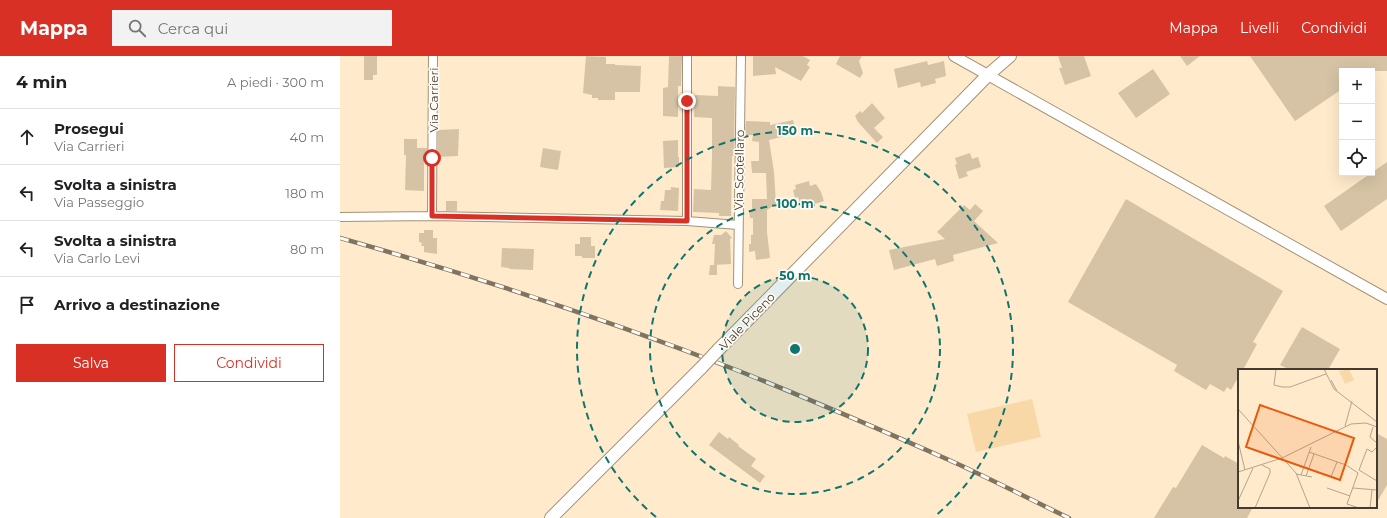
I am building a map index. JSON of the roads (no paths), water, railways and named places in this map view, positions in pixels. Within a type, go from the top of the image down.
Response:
[{"type":"main road","name":"Viale Piceno","points":[[551,518],[702,367],[988,75],[1010,56]]},
{"type":"street","name":"Via Carrieri","points":[[432,216],[433,56]]},
{"type":"street","points":[[687,56],[687,221]]},
{"type":"street","name":"Via Scotellaro","points":[[738,284],[741,56]]},
{"type":"street","points":[[954,56],[1387,299]]},
{"type":"street","points":[[340,217],[432,216],[687,221],[738,225]]},
{"type":"railway","points":[[340,238],[491,283],[690,352],[844,414],[949,460],[1069,518]]}]
